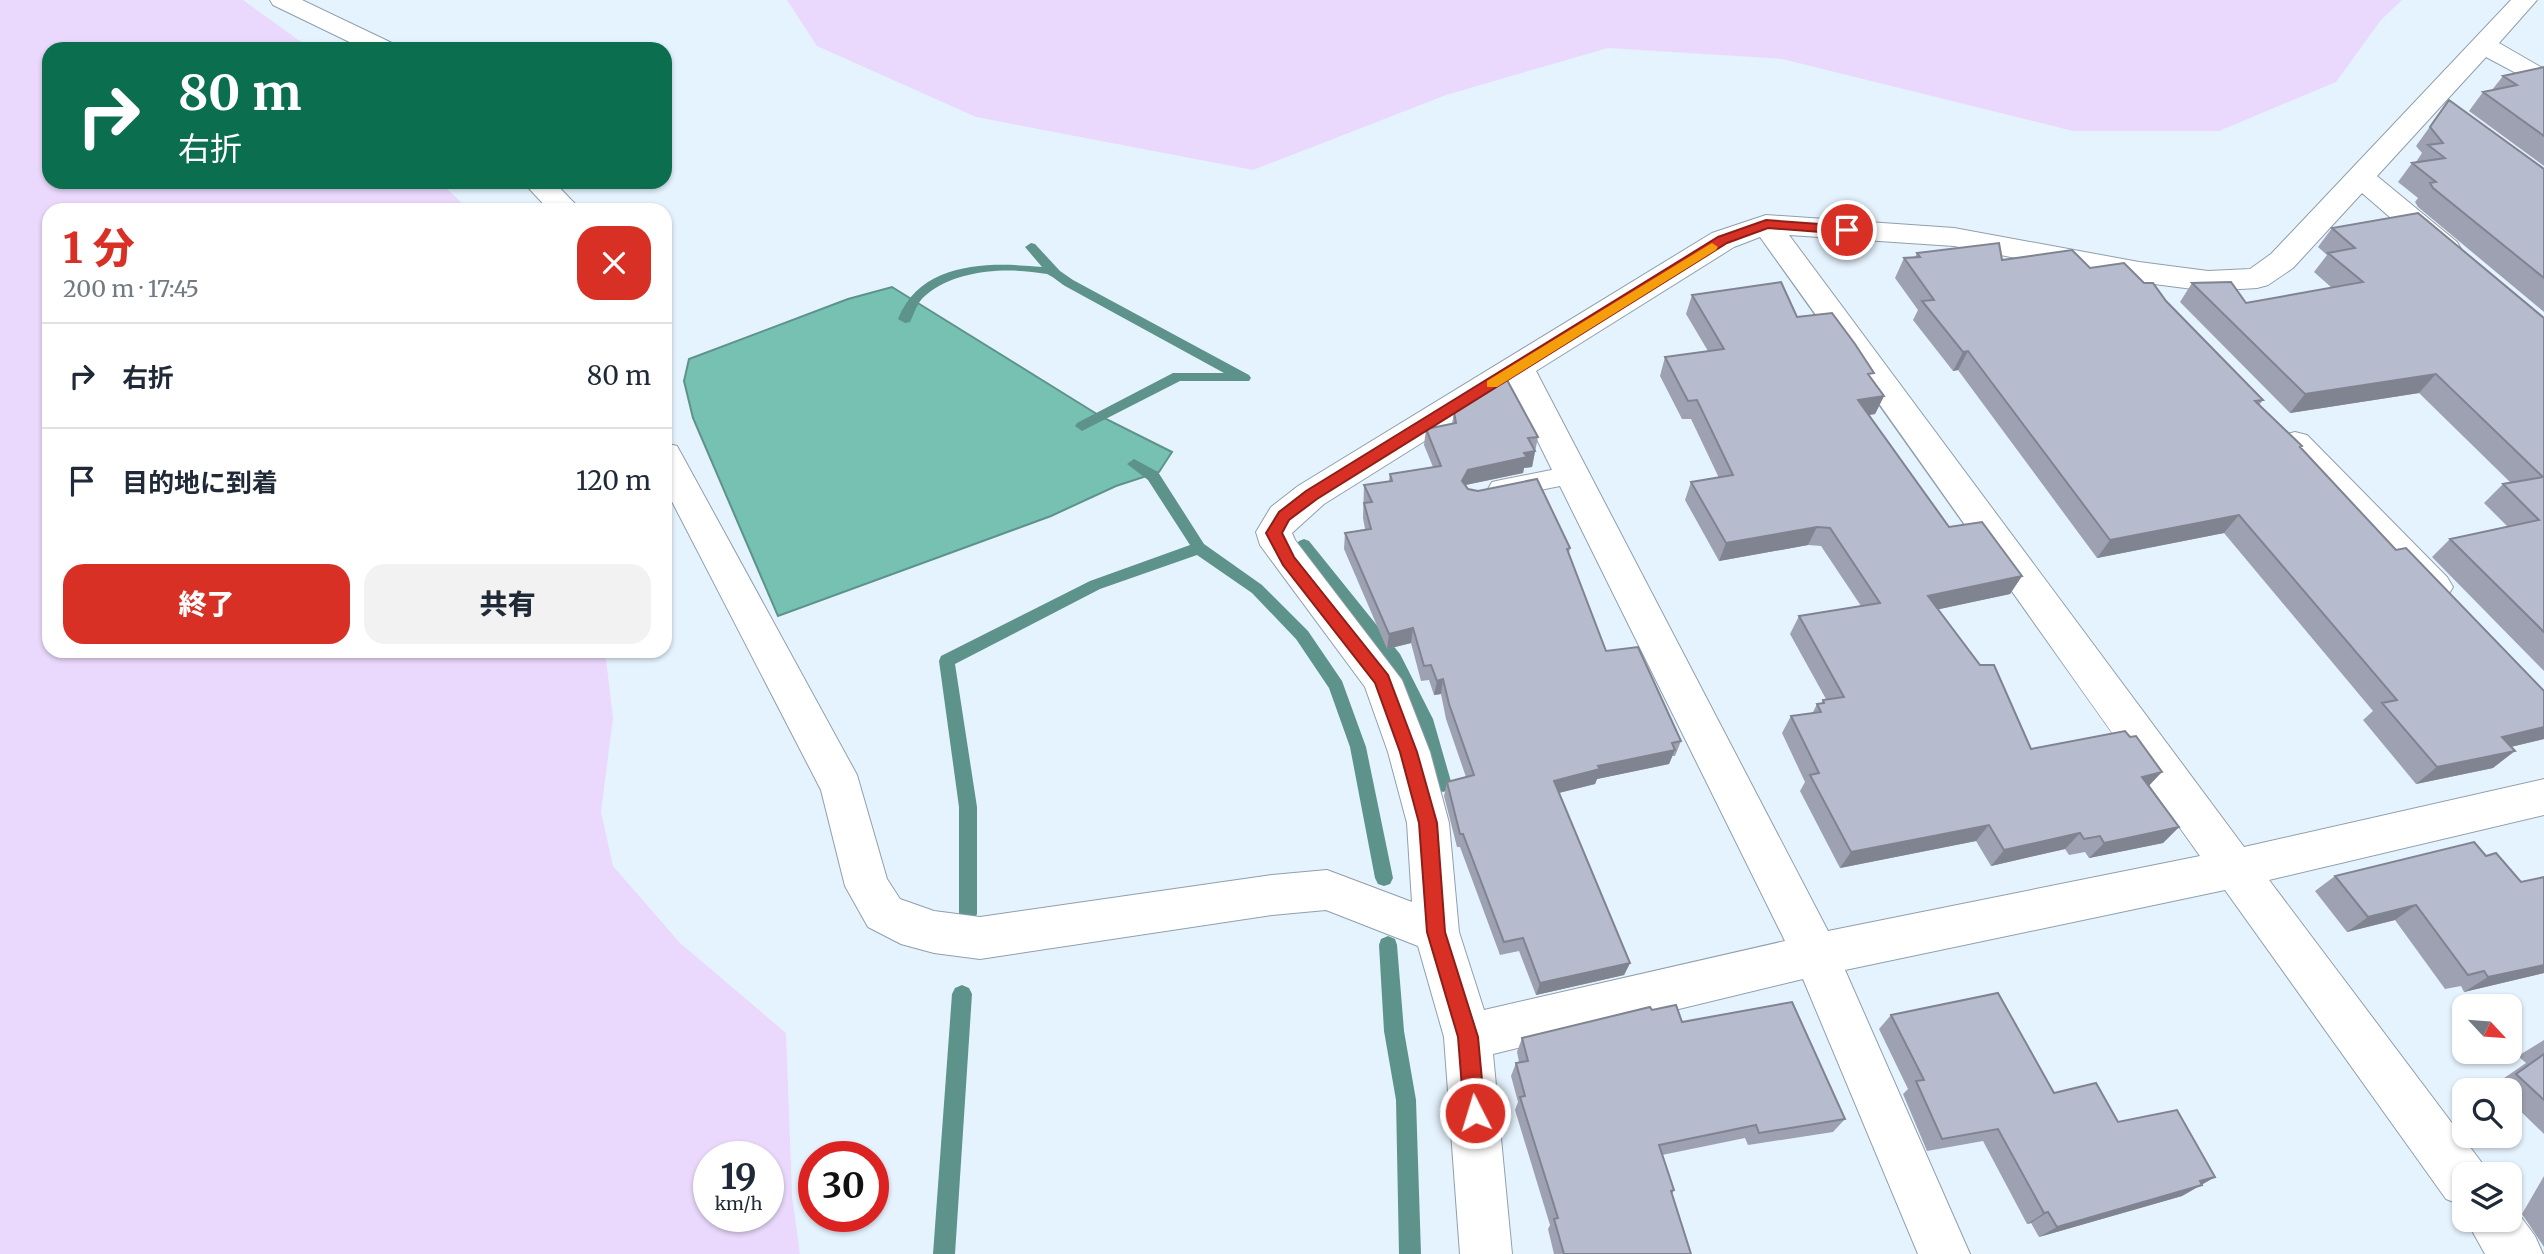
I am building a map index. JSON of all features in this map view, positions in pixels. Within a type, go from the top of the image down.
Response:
[{"type":"street","points":[[282,0],[370,42]]},
{"type":"street","points":[[1486,1254],[1468,1037],[1436,932],[1428,823],[1409,752],[1382,680],[1288,561],[1274,533],[1284,516],[1311,495],[1723,240],[1766,224],[1954,237],[2139,272],[2208,281],[2257,278],[2283,261],[2361,178],[2441,106],[2483,45],[2525,0]]},
{"type":"street","points":[[2483,45],[2544,80]]},
{"type":"street","points":[[2361,178],[2463,264]]},
{"type":"street","points":[[544,189],[559,203]]},
{"type":"street","points":[[1766,224],[1915,427],[1970,508],[2452,1165]]},
{"type":"street","points":[[2139,272],[2167,311]]},
{"type":"street","points":[[1518,368],[1816,955],[1944,1254]]},
{"type":"street","points":[[2273,421],[2457,611]]},
{"type":"street","points":[[672,467],[842,788],[867,886],[884,913],[901,923],[934,932],[980,938],[1272,895],[1327,890],[1436,932]]},
{"type":"street","points":[[1468,1037],[1816,955],[2236,868],[2544,797]]},
{"type":"street","points":[[2501,1232],[2517,1254]]},
{"type":"lane","points":[[1475,495],[1571,475]]},
{"type":"shaded area","points":[[0,0],[243,0],[301,42],[42,42],[42,189],[447,189],[462,203],[42,203],[42,658],[606,658],[613,718],[601,812],[613,866],[680,943],[786,1033],[792,1196],[800,1254],[0,1254]]},
{"type":"shaded area","points":[[787,0],[2402,0],[2381,20],[2336,82],[2219,131],[2073,131],[1782,59],[1608,48],[1446,95],[1253,170],[976,117],[817,46]]},
{"type":"shaded area","points":[[892,287],[1100,416],[1172,452],[1159,472],[1116,486],[1051,516],[778,616],[693,418],[684,381],[689,359],[848,299]]},
{"type":"building","points":[[2544,67],[2544,136],[2483,92],[2517,85],[2503,76]]},
{"type":"building","points":[[2449,100],[2544,169],[2544,278],[2433,188],[2430,183],[2436,182],[2412,163],[2445,158],[2428,145],[2443,143],[2430,127]]},
{"type":"building","points":[[2418,213],[2544,318],[2544,632],[2450,539],[2539,520],[2503,484],[2543,477],[2436,374],[2305,394],[2192,283],[2231,282],[2246,303],[2363,282],[2328,253],[2355,248],[2332,228]]},
{"type":"building","points":[[1999,243],[2002,260],[2072,250],[2090,268],[2124,263],[2144,283],[2153,283],[2166,301],[2263,400],[2255,401],[2302,446],[2300,447],[2396,550],[2406,548],[2544,691],[2544,727],[2502,737],[2515,751],[2437,767],[2382,703],[2397,700],[2239,515],[2110,540],[1968,351],[1963,352],[1922,301],[1934,300],[1904,258],[1920,257],[1917,253]]},
{"type":"building","points":[[1781,282],[1797,317],[1832,313],[1855,344],[1874,373],[1868,374],[1884,396],[1858,400],[1949,527],[1982,522],[2022,576],[1928,596],[1980,665],[1994,665],[2031,749],[2125,731],[2130,737],[2136,736],[2162,772],[2142,777],[2179,827],[2104,843],[2100,836],[2084,839],[2080,833],[2004,850],[1989,825],[1851,852],[1810,775],[1819,773],[1791,716],[1821,712],[1817,704],[1824,703],[1823,700],[1844,697],[1799,616],[1880,603],[1830,528],[1817,527],[1726,543],[1691,482],[1733,475],[1697,400],[1688,401],[1665,357],[1724,349],[1692,295]]},
{"type":"building","points":[[1507,380],[1538,437],[1528,438],[1535,451],[1524,453],[1527,457],[1468,470],[1462,481],[1468,489],[1478,491],[1537,479],[1570,548],[1567,549],[1606,651],[1638,647],[1681,741],[1672,743],[1675,750],[1598,766],[1600,769],[1554,781],[1630,963],[1540,983],[1523,938],[1504,942],[1463,834],[1460,834],[1447,782],[1474,775],[1443,679],[1437,681],[1431,665],[1424,666],[1413,628],[1389,634],[1345,533],[1371,529],[1364,503],[1372,502],[1364,485],[1392,481],[1390,474],[1441,466],[1426,429],[1456,423],[1454,412]]},
{"type":"building","points":[[2474,842],[2486,856],[2496,853],[2521,882],[2544,877],[2544,965],[2488,977],[2484,971],[2468,975],[2416,905],[2368,917],[2335,876]]},
{"type":"building","points":[[1998,993],[2054,1093],[2096,1083],[2118,1122],[2177,1110],[2215,1177],[2200,1181],[2202,1185],[2057,1227],[2048,1212],[2044,1213],[1998,1129],[1942,1139],[1916,1081],[1924,1080],[1891,1015]]},
{"type":"building","points":[[1792,1002],[1845,1119],[1759,1133],[1756,1125],[1659,1145],[1691,1254],[1564,1254],[1554,1219],[1558,1218],[1520,1097],[1525,1096],[1516,1063],[1528,1061],[1522,1038],[1650,1007],[1652,1010],[1676,1005],[1682,1022]]},
{"type":"building","points":[[2544,1054],[2544,1100],[2522,1078],[2516,1074]]},
{"type":"waterway","points":[[1031,247],[1056,274],[1069,283],[1244,378],[1178,376],[1082,426]]},
{"type":"waterway","points":[[905,319],[911,304],[920,293],[949,277],[1000,267],[1052,270]]},
{"type":"waterway","points":[[1134,464],[1153,476],[1199,548]]},
{"type":"waterway","points":[[1304,545],[1394,659],[1425,719],[1443,785]]},
{"type":"waterway","points":[[968,914],[968,807],[947,661],[1095,585],[1199,548]]},
{"type":"waterway","points":[[1199,548],[1257,589],[1302,635],[1336,686],[1358,747],[1384,878]]},
{"type":"waterway","points":[[1388,945],[1394,1031],[1406,1100],[1410,1254]]},
{"type":"waterway","points":[[944,1254],[962,994]]},
{"type":"slow traffic","points":[[1492,384],[1712,247]]},
{"type":"route","points":[[1475,1113],[1468,1037],[1436,932],[1428,823],[1409,752],[1382,680],[1288,561],[1274,533],[1284,516],[1311,495],[1723,240],[1766,224],[1847,230]]}]
